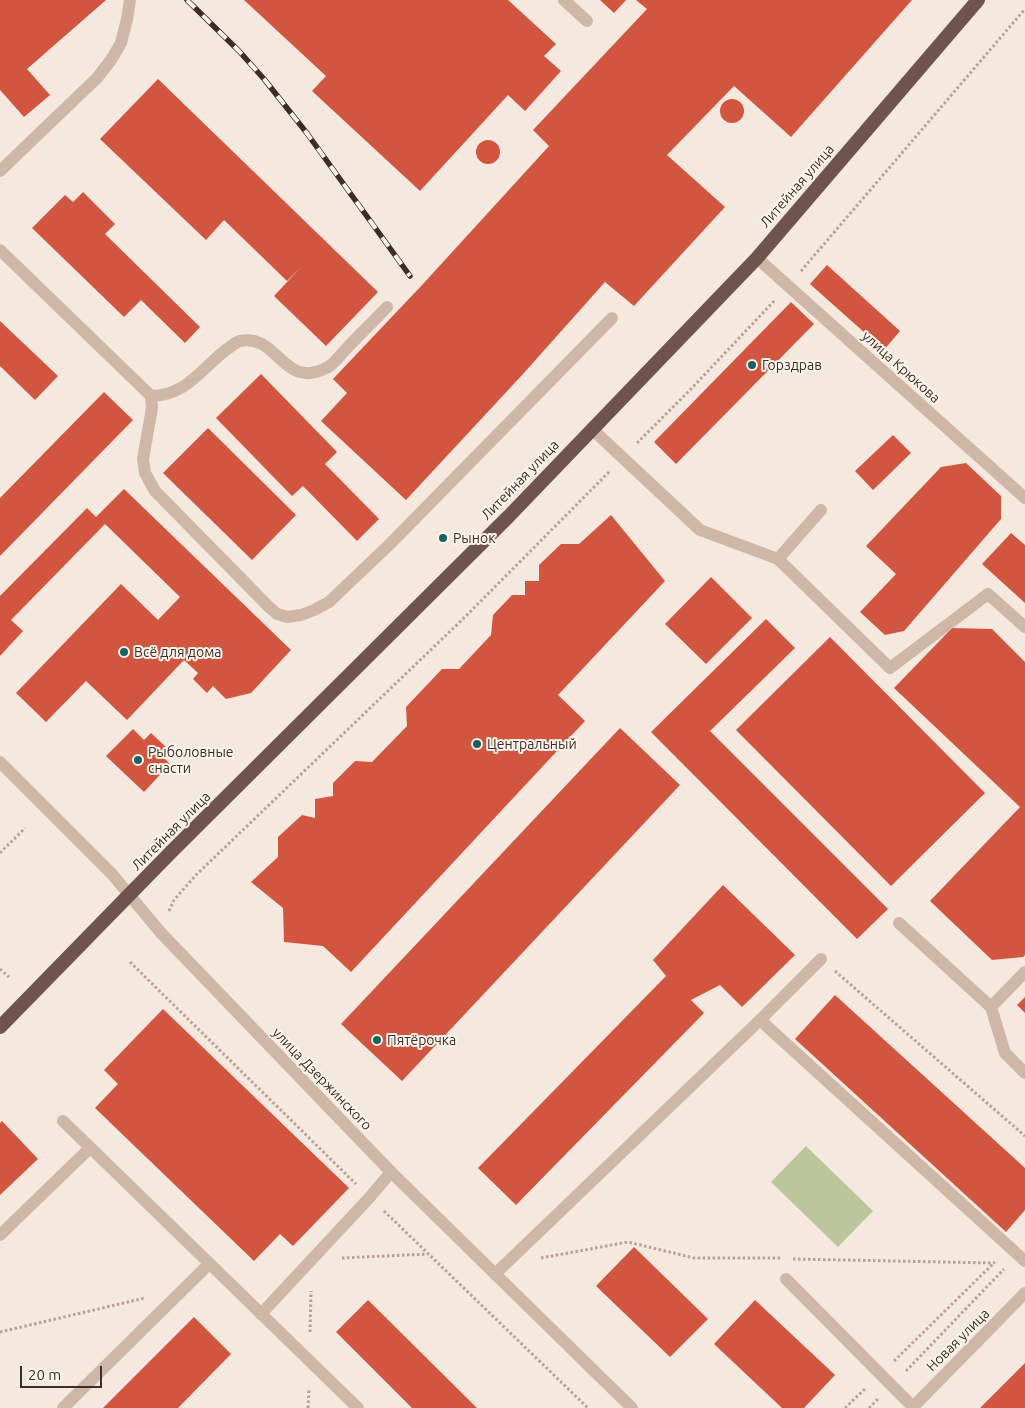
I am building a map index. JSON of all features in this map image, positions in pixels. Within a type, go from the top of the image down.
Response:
[{"type":"highway","name":"Литейная улица","points":[[0,1026],[178,845],[509,516],[756,258],[978,0]]},
{"type":"street","points":[[0,171],[97,78],[111,60],[121,43],[130,0]]},
{"type":"street","points":[[564,0],[587,21]]},
{"type":"street","points":[[0,250],[151,396],[152,408],[143,459],[145,473],[155,491],[269,607],[277,614],[287,616],[301,615],[329,602],[389,545],[612,318]]},
{"type":"street","name":"улица Крюкова","points":[[756,258],[1025,498]]},
{"type":"street","points":[[151,396],[162,396],[176,391],[195,378],[222,353],[238,342],[252,340],[267,346],[289,366],[302,373],[314,373],[330,366],[387,307]]},
{"type":"street","points":[[592,429],[700,530],[778,558],[890,668],[988,594],[1025,627]]},
{"type":"street","points":[[778,558],[821,510]]},
{"type":"street","name":"улица Дзержинского","points":[[0,762],[112,874],[131,894],[161,932],[391,1172],[632,1408]]},
{"type":"street","points":[[899,923],[991,1006],[1006,1053],[1025,1073]]},
{"type":"street","points":[[495,1274],[821,959]]},
{"type":"street","points":[[991,1006],[1025,972]]},
{"type":"street","points":[[760,1020],[1018,1254]]},
{"type":"street","points":[[63,1121],[358,1408]]},
{"type":"street","points":[[0,1235],[90,1148]]},
{"type":"street","points":[[261,1314],[391,1172]]},
{"type":"street","points":[[63,1408],[210,1264]]},
{"type":"street","points":[[786,1280],[913,1408]]},
{"type":"street","name":"Новая улица","points":[[913,1408],[1025,1293]]},
{"type":"path","points":[[161,932],[174,900],[196,874],[465,617],[691,389],[788,286],[1025,9]]},
{"type":"path","points":[[0,853],[25,828]]},
{"type":"path","points":[[821,959],[1025,1136]]},
{"type":"path","points":[[0,969],[8,977]]},
{"type":"path","points":[[533,1260],[628,1242],[694,1258],[785,1258],[994,1263],[1018,1254]]},
{"type":"path","points":[[308,1408],[312,1260],[428,1254]]},
{"type":"path","points":[[869,1408],[1018,1254]]},
{"type":"path","points":[[845,1408],[994,1263]]},
{"type":"path","points":[[0,1332],[145,1298]]},
{"type":"green space","points":[[806,1146],[873,1211],[838,1247],[771,1182]]},
{"type":"building","points":[[0,0],[106,0],[27,69],[50,95],[24,117],[0,90]]},
{"type":"building","points":[[244,0],[508,0],[556,44],[544,56],[561,71],[525,111],[508,95],[420,191],[312,91],[326,76]]},
{"type":"building","points":[[600,0],[626,0],[614,13]]},
{"type":"building","points":[[636,0],[912,0],[791,137],[734,86],[667,155],[725,207],[634,306],[605,282],[406,500],[321,421],[347,393],[333,379],[549,146],[533,130],[647,9]]},
{"type":"building","points":[[158,79],[378,292],[326,346],[274,296],[301,267],[287,281],[224,220],[206,240],[100,139]]},
{"type":"building","points":[[732,99],[737,100],[743,106],[743,116],[737,122],[732,123],[727,122],[721,116],[720,111],[721,106],[727,100]]},
{"type":"building","points":[[483,140],[493,140],[500,147],[500,157],[493,164],[483,164],[476,157],[476,147]]},
{"type":"building","points":[[83,192],[115,224],[105,234],[200,327],[185,343],[141,300],[124,317],[32,228],[65,195],[73,202]]},
{"type":"building","points":[[827,265],[900,331],[884,350],[810,284]]},
{"type":"building","points":[[791,302],[814,324],[676,464],[654,442]]},
{"type":"building","points":[[0,321],[58,376],[35,400],[0,366]]},
{"type":"building","points":[[261,374],[337,452],[325,464],[379,519],[357,541],[303,486],[292,496],[216,418]]},
{"type":"building","points":[[104,392],[133,420],[0,556],[0,498]]},
{"type":"building","points":[[208,428],[296,515],[252,560],[163,473]]},
{"type":"building","points":[[893,435],[911,453],[873,490],[855,471]]},
{"type":"building","points":[[966,463],[1001,496],[1001,519],[904,631],[885,635],[860,612],[896,574],[866,546],[941,467]]},
{"type":"building","points":[[124,489],[291,650],[251,693],[226,699],[213,686],[207,693],[193,679],[198,673],[184,660],[127,720],[86,681],[46,722],[16,693],[121,584],[158,620],[180,597],[105,524],[11,620],[23,631],[0,656],[0,596],[87,508],[96,517]]},
{"type":"building","name":"Центральный","points":[[611,515],[665,581],[558,695],[585,721],[351,972],[323,946],[284,942],[283,908],[251,882],[278,857],[278,837],[302,815],[315,818],[315,799],[333,796],[333,783],[355,761],[372,762],[407,726],[406,707],[442,669],[459,669],[491,635],[493,615],[512,595],[525,595],[525,581],[539,581],[539,565],[561,544],[579,544]]},
{"type":"building","points":[[1011,533],[1025,545],[1025,603],[982,564]]},
{"type":"building","points":[[711,577],[752,618],[706,664],[665,624]]},
{"type":"building","points":[[766,619],[795,648],[710,731],[888,909],[857,939],[651,732]]},
{"type":"building","points":[[952,628],[992,629],[1025,662],[1025,955],[1023,957],[992,960],[930,901],[1020,807],[894,688]]},
{"type":"building","points":[[830,637],[985,793],[891,886],[736,730]]},
{"type":"building","points":[[620,728],[680,785],[402,1081],[341,1024]]},
{"type":"building","name":"Рыболовные снасти","points":[[133,729],[144,740],[151,733],[167,748],[160,754],[170,764],[144,792],[106,756]]},
{"type":"building","points":[[723,885],[795,955],[742,1007],[720,985],[691,1000],[704,1013],[516,1205],[478,1168],[666,976],[653,960]]},
{"type":"building","points":[[835,995],[1025,1168],[1025,1210],[1006,1232],[795,1039]]},
{"type":"building","points":[[1025,997],[1025,1013],[1017,1005]]},
{"type":"building","points":[[163,1009],[349,1188],[293,1246],[280,1234],[254,1261],[95,1108],[118,1084],[104,1070]]},
{"type":"building","points":[[2,1121],[38,1159],[0,1195],[0,1123]]},
{"type":"building","points":[[634,1247],[708,1319],[670,1357],[596,1286]]},
{"type":"building","points":[[368,1300],[477,1408],[412,1408],[336,1332]]},
{"type":"building","points":[[755,1300],[835,1375],[804,1408],[782,1408],[714,1344]]},
{"type":"building","points":[[194,1317],[231,1354],[178,1408],[103,1408]]},
{"type":"building","points":[[1025,1363],[1025,1408],[980,1408]]},
{"type":"railway","points":[[187,0],[239,51],[264,79],[306,132],[410,276]]},
{"type":"place","name":"Горздрав","points":[[752,365]]},
{"type":"place","name":"Рынок","points":[[443,538]]},
{"type":"place","name":"Всё для дома","points":[[124,652]]},
{"type":"place","name":"Центральный","points":[[477,744]]},
{"type":"place","name":"Рыболовные снасти","points":[[138,760]]},
{"type":"place","name":"Пятёрочка","points":[[377,1040]]}]
